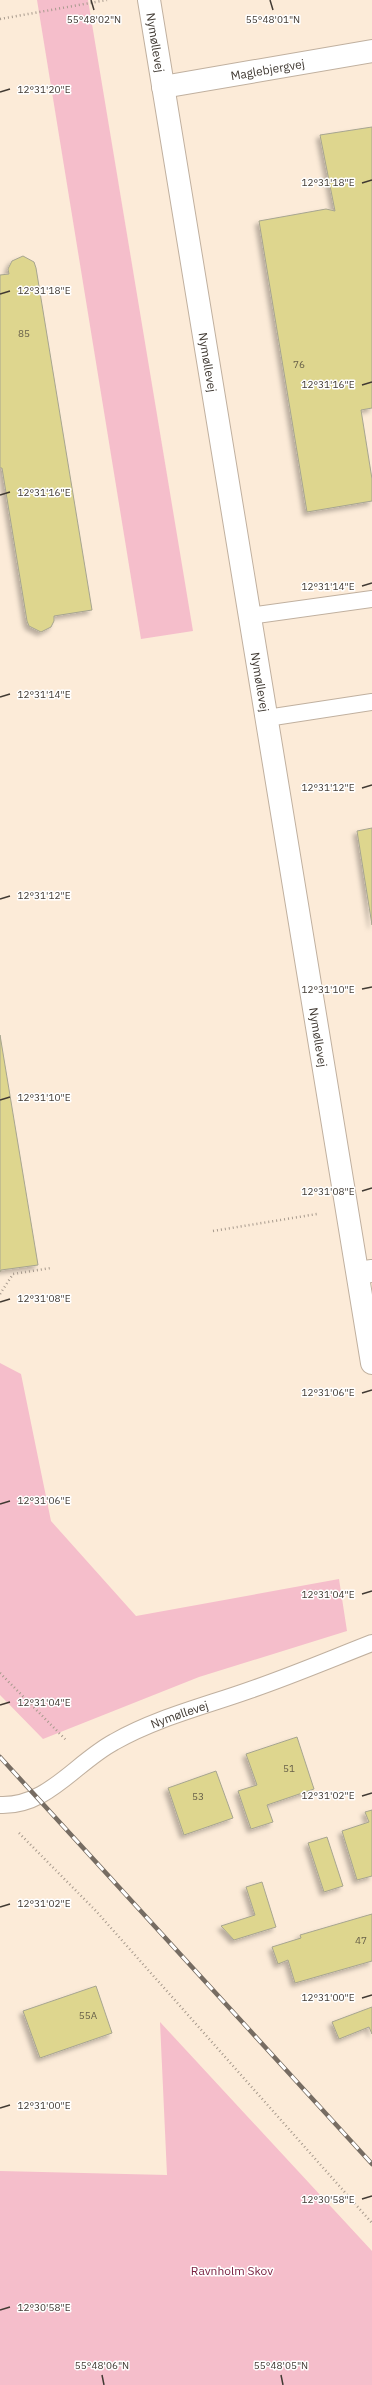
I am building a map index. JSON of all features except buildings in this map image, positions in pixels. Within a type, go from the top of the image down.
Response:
[{"type":"street","name":"Nymøllevej","points":[[149,0],[347,1209],[365,1272],[372,1363]]},
{"type":"street","name":"Maglebjergvej","points":[[163,87],[372,50]]},
{"type":"lane","points":[[250,616],[372,599]]},
{"type":"lane","points":[[267,718],[372,702]]},
{"type":"lane","name":"Nymøllevej","points":[[5,1806],[24,1804],[38,1798],[104,1747],[140,1729],[261,1686],[372,1643]]},
{"type":"path","points":[[0,19],[107,0]]},
{"type":"path","points":[[213,1231],[262,1221],[347,1209]]},
{"type":"path","points":[[0,1294],[13,1274],[51,1268]]},
{"type":"path","points":[[0,1673],[85,1761]]},
{"type":"path","points":[[5,1806],[17,1831],[96,1911],[372,2223]]},
{"type":"green space","points":[[37,0],[88,0],[193,631],[141,639]]},
{"type":"green space","points":[[0,1363],[21,1374],[51,1521],[136,1616],[339,1579],[347,1631],[199,1677],[43,1739],[0,1695]]},
{"type":"green space","name":"Ravnholm Skov","points":[[160,2022],[372,2251],[372,2385],[0,2385],[0,2171],[167,2175]]},
{"type":"railway","points":[[0,1757],[372,2164]]}]
